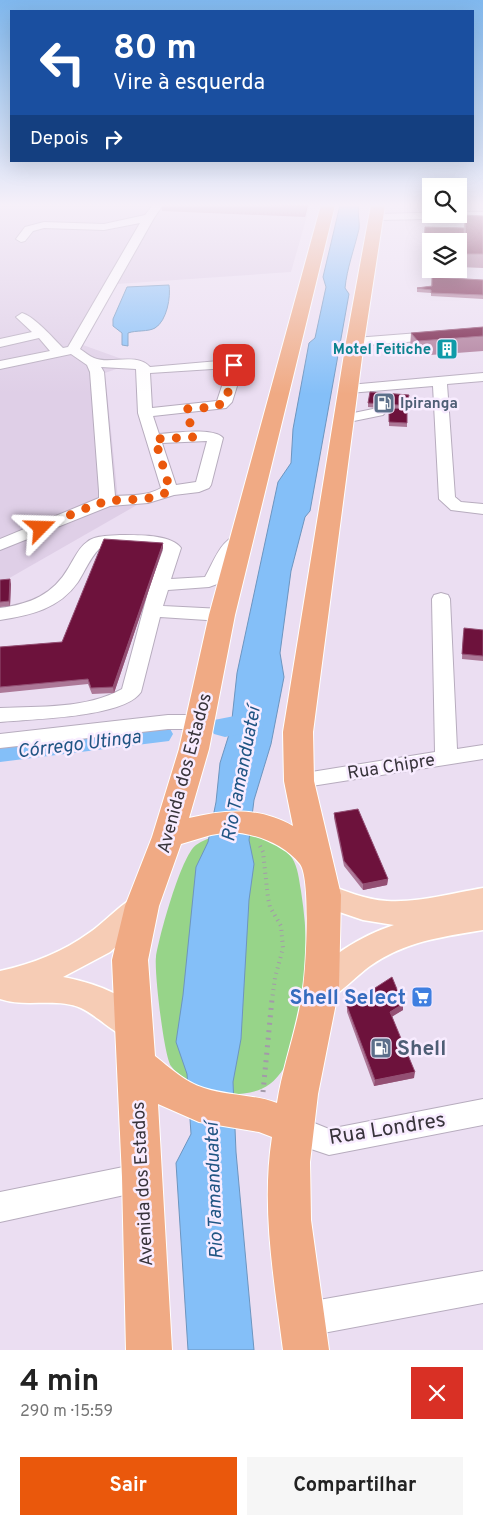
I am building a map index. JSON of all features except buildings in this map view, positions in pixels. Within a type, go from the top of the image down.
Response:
[{"type":"highway","name":"Avenida dos Estados","points":[[149,1350],[143,1177],[130,960],[142,906],[168,837],[190,722],[222,615],[312,268]]},
{"type":"highway","points":[[135,1045],[158,1083],[199,1105],[268,1118],[298,1094],[321,988],[324,895],[299,780],[298,732],[367,268]]},
{"type":"highway","points":[[168,837],[224,820],[262,825],[278,830],[295,840],[316,859]]},
{"type":"highway","points":[[268,1118],[288,1162],[289,1220],[304,1335]]},
{"type":"main road","points":[[324,895],[371,910],[389,913],[483,899]]},
{"type":"main road","points":[[4,990],[90,949],[110,936],[142,906]]},
{"type":"main road","points":[[321,988],[355,959],[400,935],[483,918]]},
{"type":"main road","points":[[4,990],[47,989],[82,993],[108,1005],[135,1045]]},
{"type":"street","points":[[0,365],[66,351],[117,268]]},
{"type":"street","points":[[22,317],[66,351],[92,363],[136,364],[143,367],[145,413],[170,490]]},
{"type":"street","points":[[355,342],[483,332]]},
{"type":"street","points":[[0,343],[42,334]]},
{"type":"street","points":[[92,363],[98,372],[107,501]]},
{"type":"street","points":[[145,413],[214,407],[225,402],[236,366],[230,364],[153,370]]},
{"type":"street","points":[[349,389],[381,398],[440,381],[483,377]]},
{"type":"street","points":[[440,381],[447,498],[457,507],[483,510]]},
{"type":"street","points":[[344,419],[378,412],[381,398]]},
{"type":"street","points":[[186,409],[194,437]]},
{"type":"street","points":[[0,545],[107,501],[151,497],[165,494],[170,490],[193,489],[203,485],[215,438],[209,436],[155,439]]},
{"type":"street","points":[[0,614],[23,611],[43,605],[57,596],[93,546],[108,540],[158,542],[168,544],[172,548],[159,585],[131,692],[122,699],[101,705],[0,715]]},
{"type":"street","points":[[159,585],[209,582],[214,579],[226,550],[241,540]]},
{"type":"street","points":[[441,600],[446,758]]},
{"type":"street","points":[[152,611],[222,615]]},
{"type":"street","points":[[0,741],[190,722]]},
{"type":"street","name":"Rua Chipre","points":[[299,780],[483,752]]},
{"type":"street","name":"Rua Londres","points":[[268,1118],[312,1137],[329,1142],[483,1112]]},
{"type":"street","points":[[0,1207],[143,1177]]},
{"type":"street","points":[[304,1335],[483,1287]]},
{"type":"path","points":[[262,825],[257,839],[263,852],[270,906],[281,926],[283,948],[275,978],[267,1036],[268,1118]]},
{"type":"shaded area","points":[[0,268],[292,268],[291,272],[117,284],[83,345],[133,363],[105,373],[118,499],[137,505],[6,580],[0,580]]},
{"type":"green space","points":[[236,834],[252,835],[274,842],[292,858],[300,882],[304,910],[306,969],[298,1028],[290,1055],[278,1076],[267,1086],[254,1092],[216,1095],[191,1082],[171,1066],[165,1047],[160,1013],[156,957],[172,898],[190,852],[196,845],[210,838]]},
{"type":"water","name":"Rio Tamanduateí","points":[[325,268],[349,268],[345,288],[349,294],[310,511],[305,517],[291,571],[280,653],[284,677],[271,744],[254,800],[249,840],[254,864],[249,900],[241,1039],[233,1082],[236,1152],[254,1350],[188,1350],[176,1163],[191,1134],[187,1074],[176,1042],[183,995],[196,867],[208,842],[216,802],[220,763],[231,728],[237,673],[278,482],[291,463],[293,429],[309,343],[315,338],[326,287],[323,277]]},
{"type":"water","points":[[169,285],[167,308],[163,320],[155,328],[128,333],[128,346],[122,345],[122,333],[113,326],[113,319],[127,287]]},
{"type":"waterway","name":"Córrego Utinga","points":[[225,727],[250,723]]},
{"type":"waterway","name":"Córrego Utinga","points":[[0,752],[158,734]]},
{"type":"place","name":"Motel Feitiche","points":[[447,349]]},
{"type":"place","name":"Ipiranga","points":[[384,403]]},
{"type":"place","name":"Shell Select","points":[[422,997]]},
{"type":"place","name":"Shell","points":[[381,1048]]},
{"type":"route","points":[[41,528],[107,501],[151,497],[165,494],[170,490],[155,439],[194,437],[186,409],[214,407],[225,402],[236,366],[234,365]]}]
